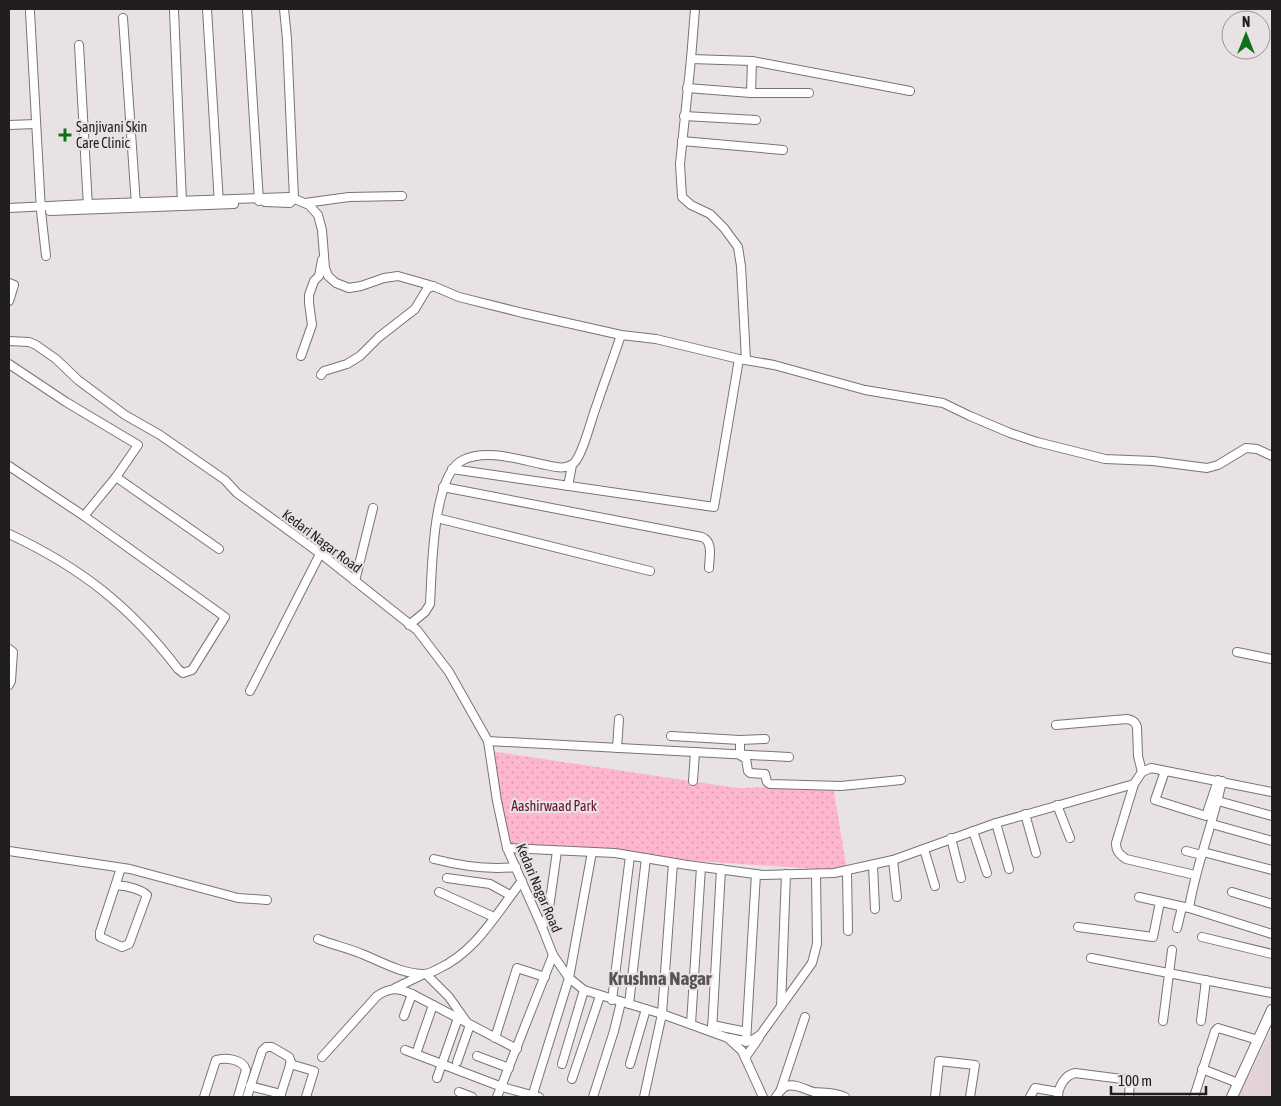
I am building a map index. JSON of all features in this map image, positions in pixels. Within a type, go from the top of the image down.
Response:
[{"type":"main road","points":[[1232,1097],[1272,1010]]},
{"type":"street","points":[[207,9],[218,202]]},
{"type":"street","points":[[247,9],[259,200]]},
{"type":"street","points":[[284,9],[294,199]]},
{"type":"street","points":[[452,469],[714,507],[743,360],[741,266],[738,247],[724,228],[710,214],[691,205],[682,197],[680,178],[682,141],[695,9]]},
{"type":"street","points":[[174,10],[182,203]]},
{"type":"street","points":[[30,12],[41,209],[46,256]]},
{"type":"street","points":[[123,18],[136,205]]},
{"type":"street","points":[[79,45],[88,207]]},
{"type":"street","points":[[691,59],[752,61],[910,91]]},
{"type":"street","points":[[751,93],[752,61]]},
{"type":"street","points":[[687,88],[751,93],[809,93]]},
{"type":"street","points":[[684,116],[756,120]]},
{"type":"street","points":[[9,125],[36,124]]},
{"type":"street","points":[[682,141],[783,150]]},
{"type":"street","points":[[305,203],[349,197],[402,196]]},
{"type":"street","points":[[9,208],[41,209],[259,200],[290,203],[294,199]]},
{"type":"street","points":[[294,199],[310,205],[318,215],[322,230],[325,268],[328,276],[336,283],[349,288],[398,276],[433,286],[459,297],[621,335],[656,339],[743,360],[774,365],[865,390],[943,403],[970,416],[1037,442],[1104,459],[1153,461],[1208,468],[1218,466],[1237,452],[1246,448],[1257,449],[1272,456]]},
{"type":"street","points":[[9,213],[41,209]]},
{"type":"street","points":[[301,356],[312,324],[308,303],[309,295],[318,276],[324,253]]},
{"type":"street","points":[[9,283],[14,285],[9,301]]},
{"type":"street","points":[[321,375],[324,371],[347,364],[360,356],[379,337],[415,309],[426,289],[433,286]]},
{"type":"street","points":[[568,486],[572,465],[577,460],[585,440],[621,335]]},
{"type":"street","name":"Kedari Nagar Road","points":[[9,341],[29,342],[56,359],[78,380],[125,415],[160,435],[225,480],[237,493],[320,554],[417,630],[449,672],[488,741],[497,801],[507,848],[553,955],[569,978],[584,990],[600,996],[690,1024],[712,1028],[728,1038],[742,1051],[763,1097]]},
{"type":"street","points":[[9,364],[66,402],[138,445],[116,477],[84,516]]},
{"type":"street","points":[[409,624],[425,612],[430,604],[436,518],[443,487],[452,469],[461,460],[475,456],[498,456],[561,467],[572,465]]},
{"type":"street","points":[[9,466],[84,516],[225,616],[192,670],[183,673],[134,617],[111,596],[75,569],[41,548],[9,534]]},
{"type":"street","points":[[116,477],[219,548]]},
{"type":"street","points":[[443,487],[702,537],[709,543],[709,568]]},
{"type":"street","points":[[355,581],[373,508]]},
{"type":"street","points":[[436,518],[650,571]]},
{"type":"street","points":[[250,691],[320,554]]},
{"type":"street","points":[[9,649],[13,652],[11,681],[9,685]]},
{"type":"street","points":[[1237,652],[1272,659]]},
{"type":"street","points":[[617,748],[619,718]]},
{"type":"street","points":[[1056,725],[1132,720],[1136,723],[1137,727],[1138,756],[1142,772]]},
{"type":"street","points":[[671,736],[740,740],[765,739]]},
{"type":"street","points":[[740,740],[740,754]]},
{"type":"street","points":[[488,741],[789,757]]},
{"type":"street","points":[[693,781],[695,752]]},
{"type":"street","points":[[740,754],[746,759],[748,771],[750,773],[765,774],[767,782],[770,784],[841,786],[901,780]]},
{"type":"street","points":[[1195,875],[1126,858],[1116,850],[1116,843],[1134,784],[1142,772],[1151,768],[1164,770],[1272,792]]},
{"type":"street","points":[[1164,770],[1155,800],[1206,816],[1220,781]]},
{"type":"street","points":[[1177,928],[1212,824],[1218,801],[1220,781]]},
{"type":"street","points":[[507,848],[592,852],[756,874],[834,873],[893,860],[996,823],[1134,784]]},
{"type":"street","points":[[1218,801],[1272,816]]},
{"type":"street","points":[[1057,805],[1070,838]]},
{"type":"street","points":[[1025,814],[1036,854]]},
{"type":"street","points":[[996,823],[1008,869]]},
{"type":"street","points":[[1212,824],[1272,841]]},
{"type":"street","points":[[973,831],[987,873]]},
{"type":"street","points":[[951,838],[961,878]]},
{"type":"street","points":[[924,849],[935,886]]},
{"type":"street","points":[[542,927],[548,915],[557,850]]},
{"type":"street","points":[[9,851],[121,868],[202,887],[238,898],[268,900]]},
{"type":"street","points":[[1186,851],[1272,870]]},
{"type":"street","points":[[405,1050],[502,1087],[535,1097],[569,978],[592,852]]},
{"type":"street","points":[[612,1000],[630,856]]},
{"type":"street","points":[[593,1097],[625,1003],[646,858]]},
{"type":"street","points":[[434,859],[474,868],[499,869],[516,867]]},
{"type":"street","points":[[893,860],[897,897]]},
{"type":"street","points":[[644,1097],[662,1014],[673,863]]},
{"type":"street","points":[[873,865],[875,909]]},
{"type":"street","points":[[690,1024],[702,867]]},
{"type":"street","points":[[116,885],[143,891],[147,894],[129,944],[122,947],[100,937],[121,868]]},
{"type":"street","points":[[721,869],[712,1028],[742,1031]]},
{"type":"street","points":[[847,870],[848,931]]},
{"type":"street","points":[[746,1042],[756,874]]},
{"type":"street","points":[[781,1006],[786,874]]},
{"type":"street","points":[[745,1058],[812,963],[817,944],[816,874]]},
{"type":"street","points":[[447,878],[490,884],[510,895]]},
{"type":"street","points":[[322,1057],[377,996],[460,956],[477,940],[522,880]]},
{"type":"street","points":[[439,892],[494,917]]},
{"type":"street","points":[[1232,892],[1272,904]]},
{"type":"street","points":[[1139,897],[1185,908],[1272,934]]},
{"type":"street","points":[[1078,927],[1153,937],[1160,902]]},
{"type":"street","points":[[1202,937],[1272,954]]},
{"type":"street","points":[[318,939],[393,967],[425,974],[449,997],[469,1025]]},
{"type":"street","points":[[1163,1021],[1172,950]]},
{"type":"street","points":[[498,1097],[553,955]]},
{"type":"street","points":[[1091,958],[1272,993]]},
{"type":"street","points":[[495,1038],[517,968],[545,977]]},
{"type":"street","points":[[1201,1021],[1206,980]]},
{"type":"street","points":[[393,988],[399,988],[412,994],[517,1049]]},
{"type":"street","points":[[562,1064],[584,990]]},
{"type":"street","points":[[404,1016],[412,994]]},
{"type":"street","points":[[572,1079],[600,996]]},
{"type":"street","points":[[416,1054],[433,1005]]},
{"type":"street","points":[[630,1064],[646,1009]]},
{"type":"street","points":[[776,1097],[781,1089],[805,1016]]},
{"type":"street","points":[[437,1078],[458,1018]]},
{"type":"street","points":[[457,1062],[469,1025]]},
{"type":"street","points":[[1194,1097],[1202,1069],[1218,1028],[1258,1040]]},
{"type":"street","points":[[728,1038],[746,1042],[755,1040],[761,1034]]},
{"type":"street","points":[[247,1097],[250,1086],[262,1051],[272,1047],[290,1057],[290,1064],[281,1096],[250,1086]]},
{"type":"street","points":[[477,1056],[509,1068]]},
{"type":"street","points":[[204,1097],[216,1060],[224,1057],[245,1066],[246,1070],[238,1097]]},
{"type":"street","points":[[935,1097],[940,1061],[975,1065],[970,1097]]},
{"type":"street","points":[[290,1064],[314,1071],[306,1097]]},
{"type":"street","points":[[1202,1069],[1238,1083]]},
{"type":"street","points":[[1030,1097],[1036,1088],[1057,1094],[1068,1075],[1075,1073],[1130,1080],[1129,1097]]},
{"type":"street","points":[[781,1089],[788,1085],[796,1086],[813,1092],[838,1094],[844,1097]]},
{"type":"street","points":[[459,1092],[472,1097]]},
{"type":"shaded area","points":[[1272,1028],[1272,1097],[1239,1097],[1239,1096]]},
{"type":"green space","name":"Aashirwaad Park","points":[[490,751],[737,788],[833,785],[847,871],[507,848]]},
{"type":"place","name":"Sanjivani Skin Care Clinic","points":[[65,135]]},
{"type":"district","name":"Krushna Nagar","points":[[660,978]]}]
